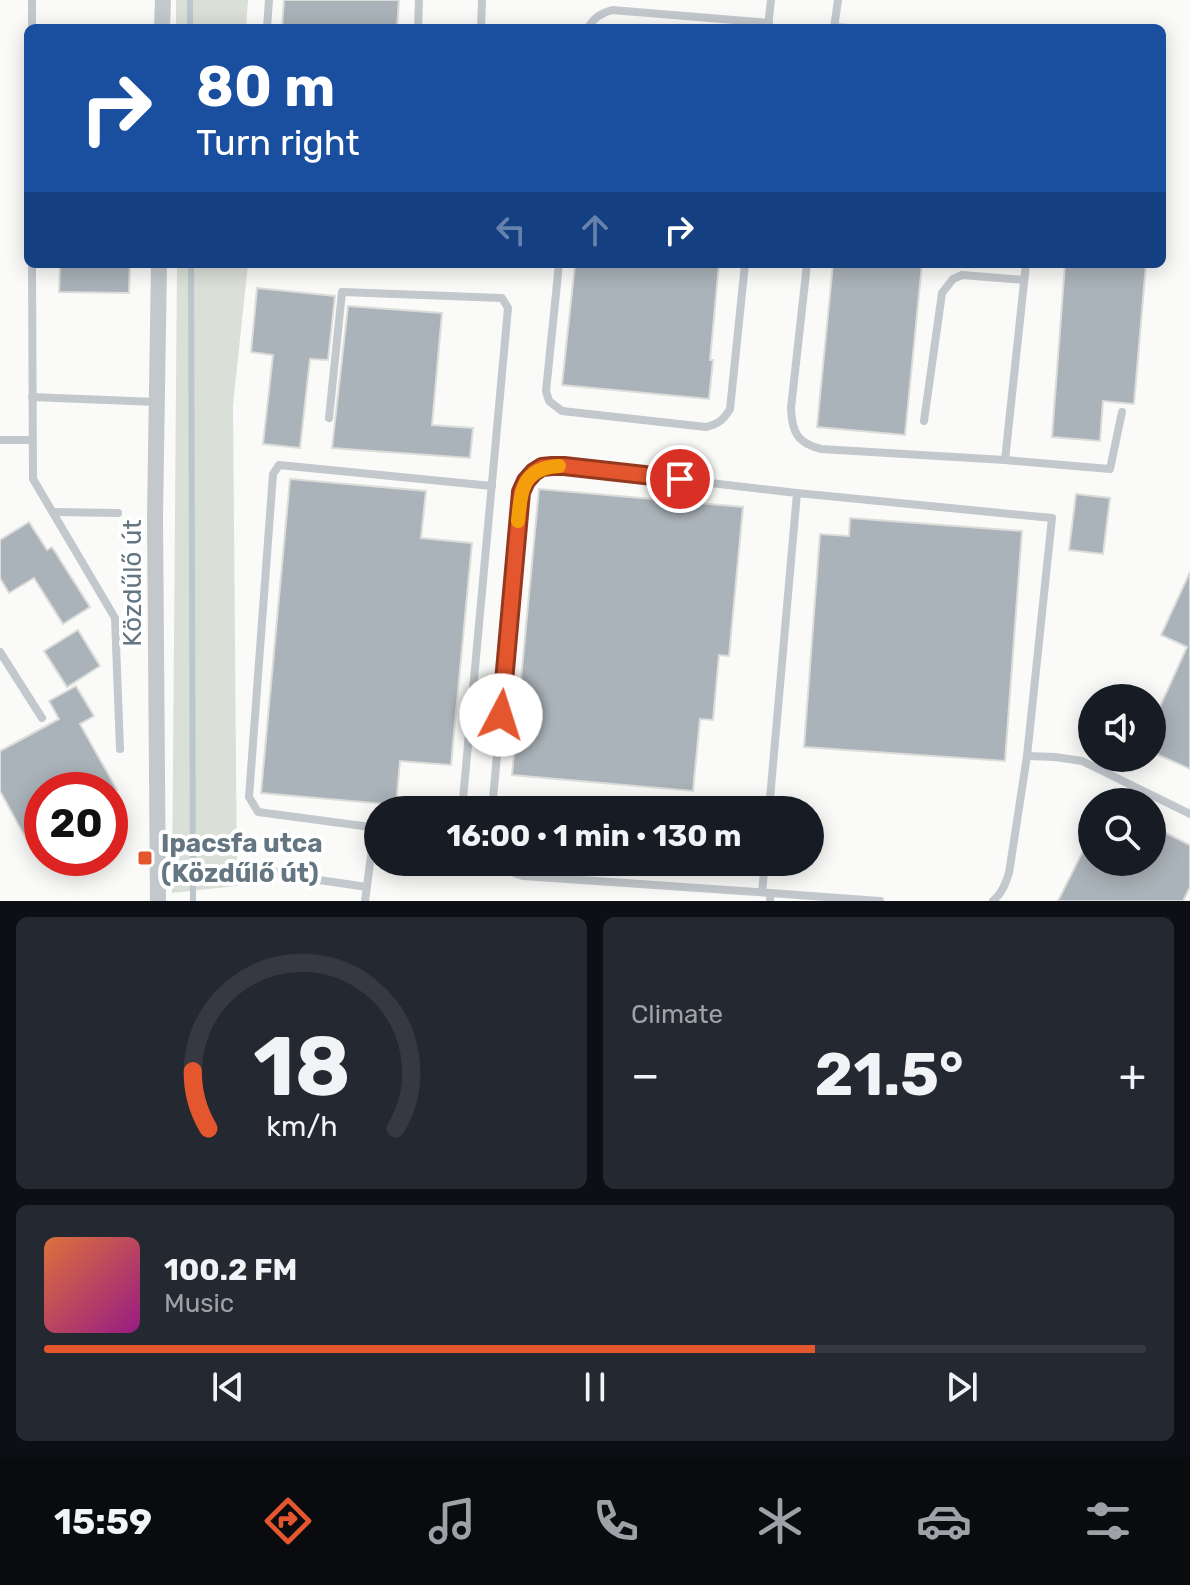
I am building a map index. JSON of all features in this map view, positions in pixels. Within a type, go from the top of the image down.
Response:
[{"type":"street","points":[[162,24],[163,0]]},
{"type":"street","name":"Közdűlő út","points":[[158,901],[155,518],[159,268]]},
{"type":"lane","points":[[32,0],[32,24]]},
{"type":"lane","points":[[267,24],[269,0]]},
{"type":"lane","points":[[418,24],[419,0]]},
{"type":"lane","points":[[481,24],[482,0]]},
{"type":"lane","points":[[769,24],[771,0]]},
{"type":"lane","points":[[834,24],[838,0]]},
{"type":"lane","points":[[590,24],[601,13],[612,10],[749,24]]},
{"type":"lane","points":[[32,268],[33,479],[115,618],[120,749]]},
{"type":"lane","points":[[559,268],[546,391],[549,401],[562,411],[706,427],[716,425],[730,409],[745,268]]},
{"type":"lane","points":[[807,268],[791,408],[792,426],[809,446],[1110,469],[1122,412]]},
{"type":"lane","points":[[1005,460],[1026,268]]},
{"type":"lane","points":[[924,421],[942,293],[953,279],[962,275],[1024,280]]},
{"type":"lane","points":[[329,418],[342,292],[502,298],[508,308],[463,796]]},
{"type":"lane","points":[[32,397],[156,402]]},
{"type":"lane","points":[[0,440],[32,440]]},
{"type":"lane","points":[[362,826],[258,812],[249,797],[273,474],[279,465],[492,486]]},
{"type":"lane","points":[[493,796],[521,492],[526,481],[542,467],[564,466],[1052,518],[1027,756],[1009,873],[1000,895],[993,901]]},
{"type":"lane","points":[[770,796],[797,493]]},
{"type":"lane","points":[[53,512],[118,513]]},
{"type":"lane","points":[[0,652],[42,718]]},
{"type":"lane","points":[[1027,756],[1082,761],[1190,814]]},
{"type":"lane","points":[[267,866],[278,874],[367,887]]},
{"type":"lane","points":[[365,901],[369,876]]},
{"type":"lane","points":[[523,876],[880,901]]},
{"type":"shaded area","points":[[176,0],[248,0],[246,24],[176,24]]},
{"type":"shaded area","points":[[177,268],[248,268],[233,405],[237,886],[172,893]]},
{"type":"building","points":[[284,0],[399,0],[397,24],[282,24]]},
{"type":"building","points":[[60,268],[130,268],[129,293],[59,292]]},
{"type":"building","points":[[575,268],[719,268],[709,399],[562,385]]},
{"type":"building","points":[[833,268],[922,268],[905,435],[817,427]]},
{"type":"building","points":[[1065,268],[1146,268],[1134,404],[1103,401],[1100,441],[1052,437]]},
{"type":"building","points":[[257,288],[335,296],[328,360],[310,359],[300,448],[263,444],[273,355],[251,352]]},
{"type":"building","points":[[348,306],[442,313],[432,425],[473,428],[470,458],[332,448]]},
{"type":"building","points":[[290,479],[426,491],[421,538],[472,543],[451,765],[400,761],[397,796],[364,796],[364,802],[261,793]]},
{"type":"building","points":[[539,489],[743,507],[729,656],[719,655],[713,720],[700,719],[693,791],[512,775]]},
{"type":"building","points":[[1076,494],[1110,498],[1103,554],[1069,550]]},
{"type":"building","points":[[850,518],[1022,531],[1005,761],[804,747],[820,534],[849,536]]},
{"type":"building","points":[[29,522],[47,550],[52,547],[90,607],[63,624],[34,578],[9,593],[0,578],[0,540]]},
{"type":"building","points":[[1190,572],[1190,769],[1166,758],[1166,693],[1187,647],[1161,635]]},
{"type":"building","points":[[78,630],[100,666],[67,687],[44,651]]},
{"type":"building","points":[[76,686],[94,716],[80,724],[107,772],[24,772],[24,835],[0,791],[0,751],[59,719],[49,701]]},
{"type":"building","points":[[1166,833],[1190,845],[1190,887],[1183,901],[1058,901],[1078,861],[1078,876],[1166,876]]},
{"type":"waterway","points":[[190,0],[190,24]]},
{"type":"waterway","points":[[191,268],[193,901]]},
{"type":"slow traffic","points":[[518,521],[521,492],[526,481],[542,467],[559,466]]},
{"type":"place","name":"Ipacsfa utca (Közdűlő út)","points":[[145,858]]},
{"type":"route","points":[[501,715],[521,492],[526,481],[542,467],[564,466],[680,479]]}]
